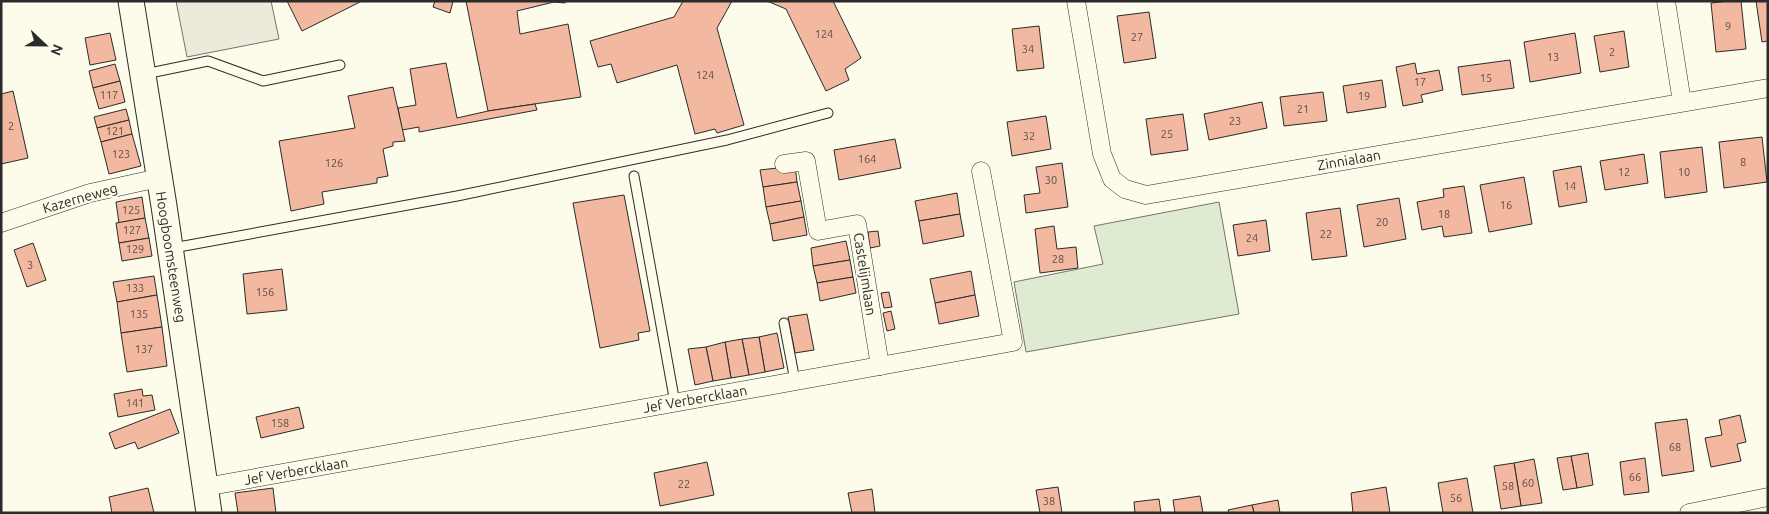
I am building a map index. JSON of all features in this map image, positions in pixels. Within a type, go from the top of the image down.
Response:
[{"type":"street","name":"Hoogboomsteenweg","points":[[131,1],[209,513]]},
{"type":"street","name":"Zinnialaan","points":[[1076,1],[1102,154],[1112,179],[1125,189],[1146,195],[1768,88]]},
{"type":"street","points":[[1666,1],[1682,102]]},
{"type":"street","name":"Castelijmlaan","points":[[784,164],[806,161],[818,231],[857,224],[880,366]]},
{"type":"street","name":"Jef Verbercklaan","points":[[205,487],[1013,342],[981,171]]},
{"type":"street","name":"Kazerneweg","points":[[1,223],[90,193],[159,178]]},
{"type":"street","points":[[1689,513],[1768,497]]},
{"type":"lane","points":[[142,74],[208,61],[263,81],[340,65]]},
{"type":"lane","points":[[170,249],[457,196],[727,140],[828,113]]},
{"type":"lane","points":[[634,176],[675,403]]},
{"type":"lane","points":[[784,323],[795,381]]},
{"type":"green space","points":[[1219,202],[1239,314],[1026,352],[1014,282],[1103,264],[1094,226]]},
{"type":"shaded area","points":[[176,1],[271,1],[279,39],[187,57]]},
{"type":"building","points":[[287,1],[362,1],[302,31]]},
{"type":"building","points":[[435,1],[453,1],[450,13],[433,7]]},
{"type":"building","points":[[466,1],[566,1],[565,3],[554,2],[517,11],[520,34],[568,24],[581,97],[488,111]]},
{"type":"building","points":[[683,1],[732,1],[717,28],[744,125],[717,133],[715,129],[695,134],[677,65],[617,83],[611,64],[598,67],[590,41],[674,17]]},
{"type":"building","points":[[767,1],[833,1],[861,58],[845,69],[849,80],[826,91],[786,9]]},
{"type":"building","points":[[1741,1],[1746,49],[1716,52],[1711,3]]},
{"type":"building","points":[[1756,1],[1768,1],[1768,41],[1762,42]]},
{"type":"building","points":[[1149,12],[1156,58],[1124,63],[1117,16]]},
{"type":"building","points":[[1039,26],[1044,68],[1017,71],[1012,29]]},
{"type":"building","points":[[1624,31],[1629,67],[1600,72],[1594,36]]},
{"type":"building","points":[[110,33],[116,60],[90,65],[85,38]]},
{"type":"building","points":[[1575,33],[1581,73],[1530,82],[1524,42]]},
{"type":"building","points":[[1510,60],[1514,88],[1462,95],[1458,67]]},
{"type":"building","points":[[446,63],[457,118],[535,104],[537,110],[419,132],[419,127],[402,130],[398,108],[416,105],[410,69]]},
{"type":"building","points":[[1415,63],[1417,74],[1439,70],[1443,90],[1421,95],[1423,102],[1403,106],[1396,67]]},
{"type":"building","points":[[115,64],[120,81],[93,88],[89,71]]},
{"type":"building","points":[[1382,80],[1386,107],[1347,113],[1343,86]]},
{"type":"building","points":[[120,81],[125,102],[99,109],[93,88]]},
{"type":"building","points":[[393,87],[405,141],[393,142],[393,146],[383,149],[388,176],[377,178],[377,183],[322,192],[324,204],[291,211],[279,141],[355,128],[348,96]]},
{"type":"building","points":[[13,91],[28,158],[1,164],[1,94]]},
{"type":"building","points":[[1323,92],[1327,121],[1284,126],[1280,97]]},
{"type":"building","points":[[1262,102],[1267,128],[1209,140],[1204,114]]},
{"type":"building","points":[[126,109],[129,120],[97,128],[94,117]]},
{"type":"building","points":[[1183,114],[1188,150],[1151,155],[1146,119]]},
{"type":"building","points":[[1046,116],[1051,149],[1012,156],[1007,122]]},
{"type":"building","points":[[129,120],[132,134],[101,142],[97,128]]},
{"type":"building","points":[[132,134],[141,166],[109,174],[101,142]]},
{"type":"building","points":[[1762,137],[1767,182],[1724,188],[1719,142]]},
{"type":"building","points":[[895,139],[901,168],[839,180],[834,150]]},
{"type":"building","points":[[1702,147],[1707,192],[1665,198],[1660,152]]},
{"type":"building","points":[[1644,154],[1648,183],[1605,190],[1600,161]]},
{"type":"building","points":[[1062,163],[1068,207],[1026,213],[1024,195],[1040,193],[1036,167]]},
{"type":"building","points":[[795,166],[797,182],[763,187],[760,170]]},
{"type":"building","points":[[1581,166],[1587,202],[1559,207],[1553,171]]},
{"type":"building","points":[[1524,177],[1532,224],[1489,232],[1480,185]]},
{"type":"building","points":[[797,182],[801,201],[766,207],[763,187]]},
{"type":"building","points":[[1464,186],[1472,233],[1444,237],[1442,226],[1422,230],[1417,202],[1444,197],[1443,189]]},
{"type":"building","points":[[957,193],[960,214],[919,221],[915,201]]},
{"type":"building","points":[[624,195],[650,331],[638,333],[639,340],[600,348],[573,203]]},
{"type":"building","points":[[142,197],[145,218],[119,223],[116,202]]},
{"type":"building","points":[[1399,198],[1406,239],[1364,247],[1357,205]]},
{"type":"building","points":[[801,201],[804,217],[770,224],[766,207]]},
{"type":"building","points":[[1340,208],[1347,256],[1312,260],[1306,213]]},
{"type":"building","points":[[960,214],[964,236],[923,244],[919,221]]},
{"type":"building","points":[[804,217],[807,235],[773,241],[770,224]]},
{"type":"building","points":[[145,218],[149,238],[119,243],[116,223]]},
{"type":"building","points":[[1266,220],[1270,251],[1238,256],[1233,225]]},
{"type":"building","points":[[1054,226],[1057,249],[1076,247],[1078,268],[1040,273],[1035,229]]},
{"type":"building","points":[[878,231],[880,246],[870,248],[868,232]]},
{"type":"building","points":[[149,238],[152,256],[122,261],[119,243]]},
{"type":"building","points":[[846,241],[850,260],[813,266],[811,248]]},
{"type":"building","points":[[33,243],[46,280],[27,287],[14,250]]},
{"type":"building","points":[[850,260],[853,277],[817,283],[813,266]]},
{"type":"building","points":[[282,269],[287,310],[247,314],[243,274]]},
{"type":"building","points":[[971,271],[975,295],[935,303],[930,279]]},
{"type":"building","points":[[154,276],[157,295],[117,302],[113,282]]},
{"type":"building","points":[[853,277],[856,293],[820,301],[817,283]]},
{"type":"building","points":[[889,292],[892,307],[884,308],[881,293]]},
{"type":"building","points":[[157,295],[162,327],[121,333],[117,302]]},
{"type":"building","points":[[975,295],[979,316],[939,324],[935,303]]},
{"type":"building","points":[[891,311],[895,329],[887,331],[883,313]]},
{"type":"building","points":[[807,314],[814,350],[795,353],[788,317]]},
{"type":"building","points":[[162,327],[167,366],[127,372],[121,333]]},
{"type":"building","points":[[777,333],[784,368],[765,372],[759,337]]},
{"type":"building","points":[[759,337],[765,372],[749,375],[742,339]]},
{"type":"building","points":[[742,339],[749,375],[731,378],[725,342]]},
{"type":"building","points":[[725,342],[731,378],[713,381],[706,347]]},
{"type":"building","points":[[706,347],[713,381],[695,385],[688,349]]},
{"type":"building","points":[[142,389],[143,396],[152,395],[155,410],[118,417],[114,394]]},
{"type":"building","points":[[299,407],[304,428],[261,438],[256,417]]},
{"type":"building","points":[[170,409],[179,433],[138,449],[135,442],[115,449],[109,433]]},
{"type":"building","points":[[1740,415],[1746,442],[1737,444],[1741,461],[1711,467],[1705,438],[1722,435],[1719,420]]},
{"type":"building","points":[[1687,419],[1694,471],[1662,476],[1655,423]]},
{"type":"building","points":[[1588,453],[1593,485],[1577,488],[1571,456]]},
{"type":"building","points":[[1571,456],[1577,488],[1563,490],[1557,458]]},
{"type":"building","points":[[1645,458],[1649,492],[1624,495],[1620,462]]},
{"type":"building","points":[[1534,459],[1542,503],[1521,506],[1514,463]]},
{"type":"building","points":[[707,462],[714,495],[660,506],[654,473]]},
{"type":"building","points":[[1514,463],[1521,506],[1501,509],[1494,466]]},
{"type":"building","points":[[1467,478],[1473,513],[1443,513],[1438,483]]},
{"type":"building","points":[[1058,487],[1062,513],[1040,513],[1036,490]]},
{"type":"building","points":[[1386,487],[1390,513],[1353,513],[1351,493]]},
{"type":"building","points":[[148,488],[154,513],[112,513],[109,497]]},
{"type":"building","points":[[273,488],[276,513],[238,513],[235,493]]},
{"type":"building","points":[[872,489],[875,513],[852,513],[848,493]]},
{"type":"building","points":[[1200,496],[1203,513],[1175,513],[1173,500]]},
{"type":"building","points":[[1159,499],[1161,513],[1135,513],[1134,502]]},
{"type":"building","points":[[1278,500],[1280,513],[1254,513],[1252,505]]},
{"type":"building","points":[[1252,505],[1254,513],[1229,513],[1228,510]]}]
